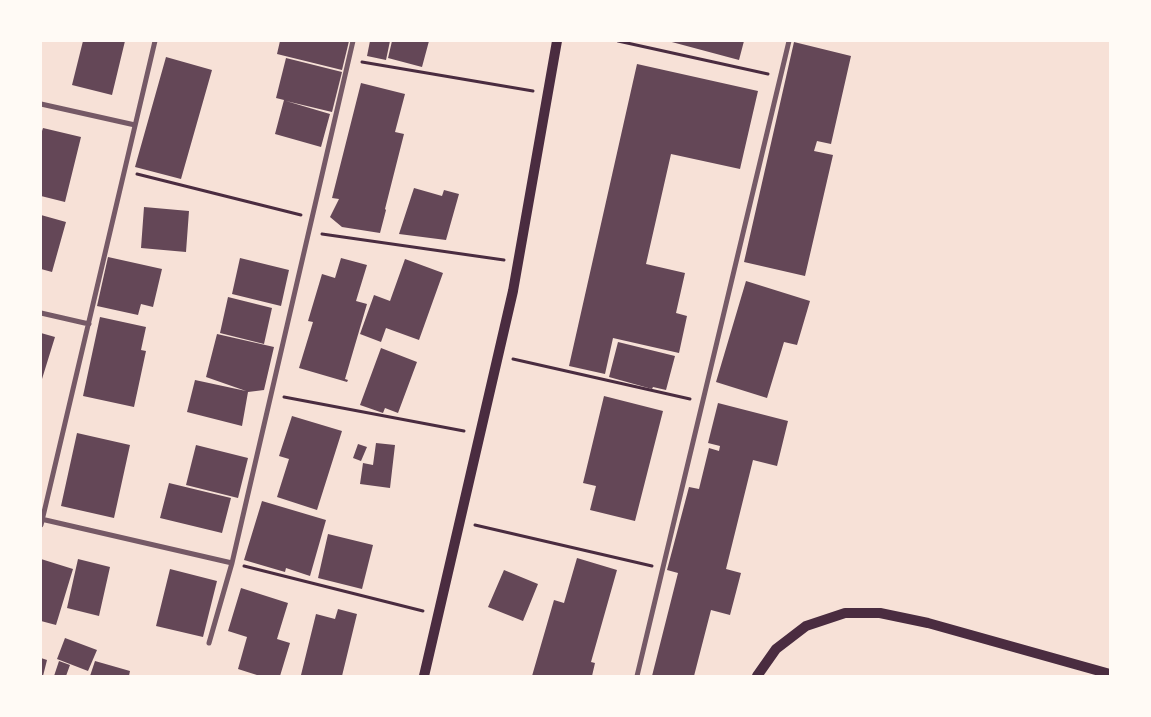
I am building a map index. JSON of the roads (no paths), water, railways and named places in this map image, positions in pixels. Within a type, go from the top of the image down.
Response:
[{"type":"main road","points":[[424,676],[513,291],[557,41]]},
{"type":"main road","points":[[757,676],[776,649],[806,626],[845,613],[880,612],[928,623],[1110,674]]},
{"type":"street","points":[[155,41],[42,521],[232,563]]},
{"type":"street","points":[[209,643],[232,563],[353,41]]},
{"type":"street","points":[[637,676],[789,41]]},
{"type":"street","points":[[41,104],[135,125]]},
{"type":"street","points":[[41,313],[89,324]]}]
